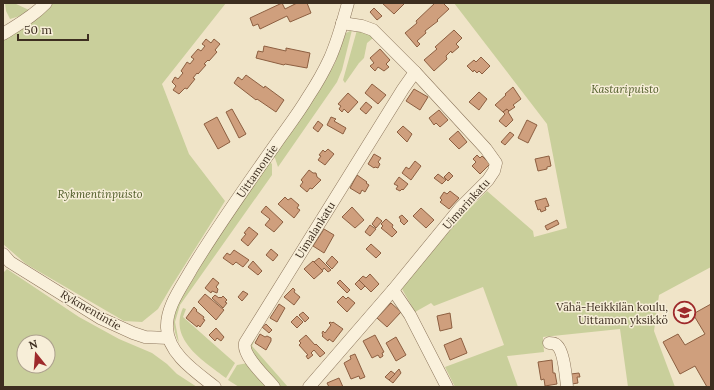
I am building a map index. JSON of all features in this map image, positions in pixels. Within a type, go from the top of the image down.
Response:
[{"type":"street","points":[[3,20],[4,33],[36,13],[46,3]]},
{"type":"street","name":"Uittamontie","points":[[168,338],[167,318],[176,295],[221,222],[307,98],[330,58],[348,3]]},
{"type":"street","name":"Uimarinkatu","points":[[309,387],[462,207],[488,180],[494,171],[496,163],[486,149],[415,72],[369,27],[342,23]]},
{"type":"street","name":"Uimalankatu","points":[[274,387],[247,354],[244,346],[245,343],[415,72]]},
{"type":"street","name":"Rykmentintie","points":[[3,254],[10,262],[100,318],[145,337],[168,338]]},
{"type":"street","points":[[392,290],[410,315],[448,387]]},
{"type":"street","points":[[168,338],[180,357],[215,387]]},
{"type":"street","points":[[549,343],[558,346],[565,370],[567,387]]},
{"type":"green space","points":[[5,3],[14,3],[29,10],[20,16],[10,19],[6,11]]},
{"type":"green space","name":"Rykmentinpuisto","points":[[53,3],[226,3],[162,84],[189,154],[225,201],[158,309],[142,322],[124,321],[26,264],[3,244],[3,41],[35,20]]},
{"type":"green space","name":"Kastaripuisto","points":[[454,3],[711,3],[711,267],[659,295],[654,331],[675,387],[628,387],[620,329],[543,337],[544,352],[507,356],[518,387],[455,387],[445,367],[504,345],[483,287],[434,306],[431,303],[415,312],[402,289],[408,277],[487,191],[533,231],[534,237],[567,228],[547,124]]},
{"type":"green space","points":[[352,30],[342,70],[337,82],[278,167],[275,158],[273,157],[321,88],[335,63],[346,33]]},
{"type":"green space","points":[[357,30],[368,33],[373,38],[367,43],[364,58],[345,83],[343,80]]},
{"type":"green space","points":[[270,162],[272,164],[272,175],[180,305],[175,322],[179,343],[174,327],[174,318],[179,303],[219,235]]},
{"type":"green space","points":[[7,269],[79,317],[119,339],[152,353],[167,364],[177,374],[197,387],[3,387],[3,273]]},
{"type":"green space","points":[[183,308],[186,309],[183,317],[235,363],[226,378],[199,357],[184,340],[180,330],[180,320]]},
{"type":"green space","points":[[258,331],[252,346],[288,387],[280,387],[252,354],[249,344]]},
{"type":"green space","points":[[248,363],[269,387],[239,387],[228,380],[237,365]]},
{"type":"building","points":[[282,3],[285,9],[297,3],[307,3],[311,13],[290,22],[287,16],[260,29],[258,24],[253,26],[250,18]]},
{"type":"building","points":[[382,3],[405,3],[394,14]]},
{"type":"building","points":[[435,3],[443,3],[449,9],[437,20],[438,21],[425,31],[426,33],[417,41],[420,44],[417,47],[405,33],[417,23],[416,21]]},
{"type":"building","points":[[374,8],[382,16],[377,20],[370,12]]},
{"type":"building","points":[[454,30],[462,38],[456,44],[459,47],[452,53],[451,51],[446,56],[447,59],[434,71],[424,60],[437,49],[435,47]]},
{"type":"building","points":[[206,39],[211,43],[214,39],[220,44],[215,50],[217,52],[204,64],[206,65],[193,78],[195,79],[187,89],[185,88],[179,94],[173,90],[176,86],[172,82],[175,77],[178,79],[183,73],[181,71],[187,62],[190,64],[194,59],[191,57],[198,49],[201,51],[205,46],[202,44]]},
{"type":"building","points":[[264,46],[286,51],[286,48],[310,53],[307,68],[284,65],[256,58],[258,51],[263,52]]},
{"type":"building","points":[[380,49],[390,60],[386,64],[389,67],[384,71],[378,67],[375,71],[370,66],[374,63],[370,58]]},
{"type":"building","points":[[481,57],[490,66],[482,74],[479,71],[477,73],[474,70],[473,72],[467,66],[474,60],[476,62]]},
{"type":"building","points":[[246,75],[264,88],[265,86],[284,100],[276,112],[257,99],[256,100],[234,83],[238,77],[242,80]]},
{"type":"building","points":[[372,84],[386,95],[378,104],[365,93]]},
{"type":"building","points":[[513,87],[521,99],[513,105],[515,107],[509,111],[507,109],[503,112],[495,105]]},
{"type":"building","points":[[414,89],[428,97],[420,110],[406,101]]},
{"type":"building","points":[[479,92],[487,99],[479,110],[469,102]]},
{"type":"building","points":[[348,93],[358,102],[348,113],[344,109],[342,112],[339,109],[341,106],[338,104]]},
{"type":"building","points":[[366,102],[372,107],[366,114],[360,109]]},
{"type":"building","points":[[232,109],[246,134],[239,138],[226,112]]},
{"type":"building","points":[[507,109],[513,120],[506,127],[499,121],[505,114],[503,112]]},
{"type":"building","points":[[439,110],[448,120],[440,127],[436,123],[434,125],[429,118]]},
{"type":"building","points":[[217,117],[230,142],[218,149],[204,124]]},
{"type":"building","points":[[331,117],[336,119],[334,121],[346,128],[343,134],[327,125]]},
{"type":"building","points":[[527,120],[537,125],[528,143],[518,138]]},
{"type":"building","points":[[318,121],[323,125],[318,132],[313,128]]},
{"type":"building","points":[[403,126],[412,134],[407,142],[397,132]]},
{"type":"building","points":[[458,131],[467,142],[459,149],[449,139]]},
{"type":"building","points":[[510,132],[514,135],[505,145],[501,142]]},
{"type":"building","points":[[328,149],[334,154],[325,165],[318,160],[321,156],[319,155],[323,150],[325,152]]},
{"type":"building","points":[[374,154],[381,158],[378,162],[380,164],[378,168],[374,168],[368,164]]},
{"type":"building","points":[[477,155],[480,158],[482,156],[490,164],[480,174],[472,166],[476,162],[473,159]]},
{"type":"building","points":[[549,156],[551,166],[547,167],[547,169],[538,171],[535,159]]},
{"type":"building","points":[[415,161],[421,166],[411,180],[402,173],[406,167],[409,169]]},
{"type":"building","points":[[309,170],[316,173],[317,177],[321,180],[307,192],[300,186],[303,182],[301,180]]},
{"type":"building","points":[[449,172],[453,176],[448,181],[444,177]]},
{"type":"building","points":[[438,174],[446,180],[442,184],[434,178]]},
{"type":"building","points":[[357,175],[369,185],[365,192],[362,190],[360,194],[350,188]]},
{"type":"building","points":[[399,177],[408,184],[403,190],[402,189],[400,191],[396,189],[398,186],[394,184]]},
{"type":"building","points":[[450,191],[459,198],[449,209],[440,202],[442,200],[440,198],[444,192],[447,194]]},
{"type":"building","points":[[285,197],[288,200],[291,198],[299,205],[297,208],[300,210],[294,218],[278,204]]},
{"type":"building","points":[[546,198],[549,206],[545,207],[546,210],[541,212],[540,209],[538,210],[535,201]]},
{"type":"building","points":[[266,206],[283,222],[274,232],[265,225],[270,219],[261,212]]},
{"type":"building","points":[[352,207],[364,220],[355,228],[342,217]]},
{"type":"building","points":[[421,208],[434,220],[426,228],[413,216]]},
{"type":"building","points":[[402,215],[408,221],[404,225],[400,221],[401,220],[399,217]]},
{"type":"building","points":[[377,217],[382,221],[376,228],[372,224]]},
{"type":"building","points":[[386,219],[393,225],[392,227],[397,232],[392,237],[381,228],[383,226],[381,224]]},
{"type":"building","points":[[557,220],[559,224],[547,230],[545,226]]},
{"type":"building","points":[[370,225],[376,229],[370,236],[365,232]]},
{"type":"building","points":[[249,227],[258,234],[248,246],[241,240]]},
{"type":"building","points":[[324,229],[334,235],[324,253],[313,246]]},
{"type":"building","points":[[371,244],[381,253],[376,258],[366,249]]},
{"type":"building","points":[[271,249],[278,255],[273,261],[266,255]]},
{"type":"building","points":[[234,250],[249,260],[243,267],[236,262],[233,265],[223,258],[227,253],[230,255]]},
{"type":"building","points":[[332,256],[338,262],[332,269],[326,263]]},
{"type":"building","points":[[319,258],[331,270],[328,272],[324,268],[322,271],[314,262]]},
{"type":"building","points":[[253,261],[262,271],[258,275],[248,267]]},
{"type":"building","points":[[313,261],[323,271],[314,279],[304,269]]},
{"type":"building","points":[[370,274],[379,284],[371,292],[359,280],[363,276],[366,278]]},
{"type":"building","points":[[213,278],[219,283],[216,287],[218,289],[217,293],[212,291],[211,293],[205,288]]},
{"type":"building","points":[[340,280],[350,290],[347,293],[337,283]]},
{"type":"building","points":[[359,280],[365,286],[361,290],[355,284]]},
{"type":"building","points":[[293,288],[295,290],[294,292],[300,297],[294,305],[284,297]]},
{"type":"building","points":[[243,291],[248,294],[242,301],[238,297]]},
{"type":"building","points":[[205,294],[224,310],[216,320],[198,302]]},
{"type":"building","points":[[215,295],[219,298],[223,296],[227,300],[225,302],[227,303],[223,308],[212,298]]},
{"type":"building","points":[[343,296],[346,299],[348,297],[355,303],[347,312],[337,302]]},
{"type":"building","points":[[391,303],[401,312],[387,327],[377,318]]},
{"type":"building","points":[[279,304],[285,308],[277,322],[270,318]]},
{"type":"building","points":[[711,304],[711,387],[707,387],[695,366],[680,374],[663,342],[678,334],[685,345],[705,334],[693,314]]},
{"type":"building","points":[[194,307],[205,320],[200,327],[198,325],[197,327],[186,318]]},
{"type":"building","points":[[303,312],[309,318],[305,322],[299,315]]},
{"type":"building","points":[[450,313],[452,328],[440,331],[437,316]]},
{"type":"building","points":[[297,316],[303,322],[297,328],[291,322]]},
{"type":"building","points":[[333,322],[343,329],[333,342],[329,339],[328,341],[322,336],[323,331],[325,333],[331,325],[329,323]]},
{"type":"building","points":[[266,324],[272,330],[269,333],[262,327]]},
{"type":"building","points":[[216,328],[224,337],[221,341],[217,338],[215,341],[209,335]]},
{"type":"building","points":[[260,334],[271,338],[266,350],[255,343]]},
{"type":"building","points":[[306,335],[325,353],[320,357],[314,350],[311,353],[313,355],[308,359],[306,356],[308,355],[299,345],[301,343],[299,341]]},
{"type":"building","points":[[375,335],[384,352],[382,353],[383,356],[380,358],[378,355],[372,358],[363,341]]},
{"type":"building","points":[[396,337],[406,355],[396,361],[386,343]]},
{"type":"building","points":[[461,338],[467,353],[450,360],[444,345]]},
{"type":"building","points":[[355,354],[365,377],[360,379],[359,376],[351,379],[344,363],[351,359],[350,356]]},
{"type":"building","points":[[552,360],[553,373],[555,373],[557,384],[545,386],[544,379],[541,380],[538,362]]},
{"type":"building","points":[[399,369],[401,373],[393,383],[389,380]]},
{"type":"building","points":[[391,371],[395,374],[389,380],[385,377]]},
{"type":"building","points":[[579,373],[580,377],[577,377],[578,383],[572,384],[571,374]]},
{"type":"building","points":[[339,378],[343,387],[329,387],[327,383]]},
{"type":"place","name":"Vähä-Heikkilän koulu, Uittamon yksikkö","points":[[684,313]]}]
